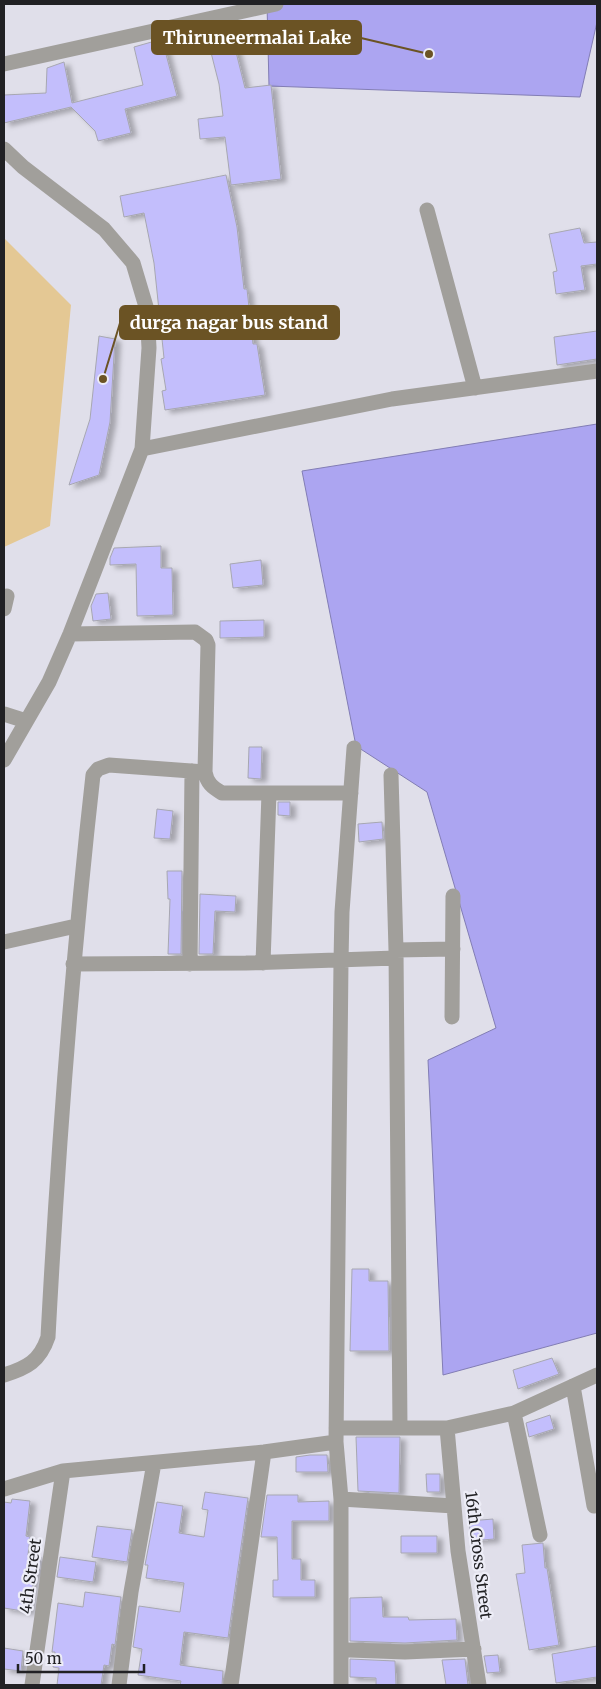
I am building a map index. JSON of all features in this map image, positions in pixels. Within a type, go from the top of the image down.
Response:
[{"type":"street","points":[[4,64],[276,4]]},
{"type":"street","points":[[4,149],[23,167],[104,229],[133,263],[148,310],[149,348],[142,449],[70,634],[48,682],[20,735],[4,760]]},
{"type":"street","points":[[427,210],[475,388]]},
{"type":"street","points":[[142,449],[392,399],[597,371]]},
{"type":"street","points":[[70,634],[186,631],[196,632],[206,640],[208,645],[198,772],[190,964]]},
{"type":"street","points":[[4,714],[26,721]]},
{"type":"street","points":[[341,1685],[341,1499],[336,1435],[341,961],[342,912],[354,748]]},
{"type":"street","points":[[4,1375],[22,1369],[36,1360],[43,1350],[48,1337],[58,1160],[76,926],[93,775],[98,769],[109,765],[198,772],[212,788],[222,793],[351,793]]},
{"type":"street","points":[[391,775],[396,954],[400,1428]]},
{"type":"street","points":[[262,963],[269,793]]},
{"type":"street","points":[[452,1017],[453,896]]},
{"type":"street","points":[[4,942],[76,926]]},
{"type":"street","points":[[74,964],[341,961],[452,949]]},
{"type":"street","points":[[4,1489],[64,1471],[264,1452],[336,1435],[400,1428],[446,1428],[514,1413],[597,1375]]},
{"type":"street","points":[[573,1386],[594,1506]]},
{"type":"street","points":[[514,1413],[540,1535]]},
{"type":"street","name":"16th Cross Street","points":[[446,1428],[458,1551],[479,1685]]},
{"type":"street","points":[[231,1685],[264,1452]]},
{"type":"street","points":[[119,1685],[131,1592],[154,1463]]},
{"type":"street","name":"4th Street","points":[[32,1685],[64,1471]]},
{"type":"street","points":[[341,1499],[454,1506]]},
{"type":"street","points":[[350,1650],[405,1652],[474,1650]]},
{"type":"shaded area","points":[[267,4],[597,4],[597,22],[580,97],[269,86]]},
{"type":"shaded area","points":[[4,238],[71,305],[50,526],[4,547]]},
{"type":"shaded area","points":[[597,424],[597,1333],[443,1375],[428,1060],[496,1028],[427,792],[356,746],[302,471]]},
{"type":"building","points":[[229,24],[245,88],[271,85],[281,179],[231,185],[225,137],[200,139],[198,119],[223,116],[219,84],[205,29]]},
{"type":"building","points":[[162,39],[177,96],[125,109],[131,133],[98,141],[95,131],[71,107],[4,123],[4,95],[46,93],[47,68],[64,62],[72,103],[143,85],[134,47]]},
{"type":"building","points":[[226,175],[237,227],[244,289],[247,289],[253,344],[257,344],[265,395],[165,410],[162,391],[166,390],[161,359],[164,358],[154,263],[144,213],[124,217],[120,196]]},
{"type":"building","points":[[580,228],[584,243],[597,242],[597,264],[581,266],[585,290],[556,294],[553,272],[557,271],[549,234]]},
{"type":"building","points":[[597,331],[597,359],[557,365],[554,337]]},
{"type":"building","points":[[99,336],[115,339],[110,422],[99,475],[69,485],[90,419]]},
{"type":"building","points":[[161,546],[161,568],[172,568],[173,615],[137,616],[136,564],[110,565],[110,558],[114,548]]},
{"type":"building","points":[[261,560],[263,585],[233,588],[230,564]]},
{"type":"building","points":[[108,593],[111,619],[93,621],[91,606],[96,594]]},
{"type":"building","points":[[264,620],[264,637],[220,638],[220,621]]},
{"type":"building","points":[[249,747],[262,747],[261,779],[248,778]]},
{"type":"building","points":[[278,802],[290,802],[290,816],[278,815]]},
{"type":"building","points":[[157,809],[173,811],[170,839],[154,838]]},
{"type":"building","points":[[382,822],[383,839],[359,842],[358,824]]},
{"type":"building","points":[[167,871],[182,871],[181,954],[168,954],[170,899],[168,899]]},
{"type":"building","points":[[200,894],[236,896],[235,912],[215,911],[213,954],[199,954]]},
{"type":"building","points":[[352,1269],[369,1269],[369,1281],[388,1281],[389,1351],[350,1351]]},
{"type":"building","points":[[552,1358],[559,1374],[518,1389],[513,1370]]},
{"type":"building","points":[[550,1415],[554,1429],[529,1437],[526,1423]]},
{"type":"building","points":[[356,1437],[400,1437],[399,1493],[358,1491]]},
{"type":"building","points":[[327,1455],[328,1472],[296,1472],[296,1457]]},
{"type":"building","points":[[426,1474],[440,1474],[440,1492],[427,1492]]},
{"type":"building","points":[[205,1492],[248,1498],[228,1638],[184,1632],[180,1665],[223,1671],[222,1685],[180,1685],[181,1681],[138,1675],[142,1649],[133,1647],[139,1606],[180,1612],[184,1583],[146,1578],[148,1565],[145,1565],[157,1502],[183,1506],[179,1533],[204,1537],[208,1510],[202,1509]]},
{"type":"building","points":[[267,1495],[298,1495],[298,1502],[329,1501],[329,1521],[292,1521],[292,1559],[301,1559],[301,1580],[315,1580],[315,1597],[273,1597],[273,1580],[278,1580],[277,1537],[261,1537]]},
{"type":"building","points":[[12,1499],[30,1501],[26,1536],[30,1537],[28,1555],[41,1557],[39,1574],[34,1574],[29,1612],[4,1608],[4,1502],[11,1503]]},
{"type":"building","points":[[493,1519],[494,1539],[471,1541],[469,1521]]},
{"type":"building","points":[[97,1526],[132,1530],[127,1562],[92,1557]]},
{"type":"building","points":[[401,1536],[437,1536],[437,1553],[401,1553]]},
{"type":"building","points":[[543,1543],[545,1568],[547,1568],[559,1645],[529,1650],[516,1574],[525,1573],[522,1545]]},
{"type":"building","points":[[60,1557],[96,1562],[93,1582],[57,1577]]},
{"type":"building","points":[[85,1592],[121,1597],[115,1645],[112,1644],[109,1666],[104,1665],[101,1685],[57,1685],[59,1668],[53,1667],[55,1652],[52,1652],[58,1603],[83,1607]]},
{"type":"building","points":[[382,1597],[383,1617],[408,1617],[409,1620],[456,1619],[457,1640],[405,1643],[350,1641],[350,1598]]},
{"type":"building","points":[[597,1646],[597,1677],[556,1683],[552,1654]]},
{"type":"building","points":[[4,1648],[23,1651],[21,1671],[4,1669]]},
{"type":"building","points":[[498,1655],[500,1672],[487,1673],[484,1656]]},
{"type":"building","points":[[350,1659],[395,1661],[396,1685],[376,1685],[376,1678],[350,1677]]},
{"type":"building","points":[[465,1659],[468,1685],[446,1685],[442,1660]]},
{"type":"place","name":"Thiruneermalai Lake","points":[[429,54]]},
{"type":"place","name":"durga nagar bus stand","points":[[103,379]]}]
